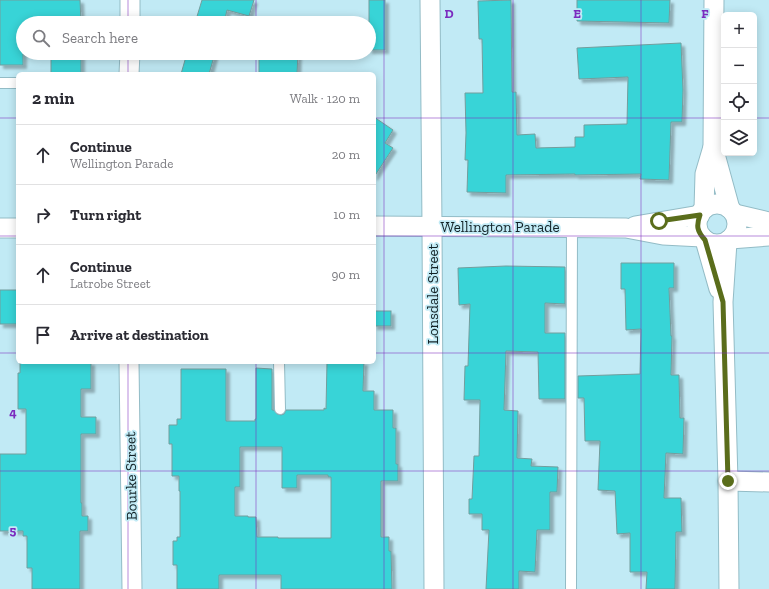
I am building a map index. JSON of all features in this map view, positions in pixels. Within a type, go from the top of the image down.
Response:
[{"type":"street","points":[[130,0],[130,16]]},
{"type":"street","name":"Lonsdale Street","points":[[430,0],[434,589]]},
{"type":"street","points":[[702,212],[705,174],[713,147],[714,0]]},
{"type":"street","points":[[129,72],[130,60]]},
{"type":"street","points":[[713,147],[732,211],[737,221],[735,234],[729,241],[723,302],[728,481],[729,589]]},
{"type":"street","points":[[723,302],[703,239],[697,228],[697,221],[702,212],[710,206],[717,204],[732,211],[769,222]]},
{"type":"street","name":"Wellington Parade","points":[[626,228],[702,212]]},
{"type":"street","name":"Wellington Parade","points":[[376,226],[626,228],[663,235],[703,239]]},
{"type":"street","points":[[0,228],[16,228]]},
{"type":"street","points":[[703,239],[711,243],[718,244],[729,241],[769,236]]},
{"type":"street","name":"Bourke Street","points":[[129,364],[132,589]]},
{"type":"street","points":[[728,481],[769,482]]},
{"type":"lane","points":[[0,83],[16,83]]},
{"type":"lane","points":[[571,589],[572,227]]},
{"type":"lane","points":[[279,364],[280,408]]},
{"type":"building","points":[[0,0],[80,0],[81,16],[16,16],[16,60],[23,60],[23,65],[0,65]]},
{"type":"building","points":[[202,0],[254,0],[249,16],[227,10],[226,16],[197,16]]},
{"type":"building","points":[[369,0],[385,0],[385,50],[376,50],[376,16],[369,16]]},
{"type":"building","points":[[511,0],[512,92],[516,92],[517,135],[535,134],[536,148],[575,147],[575,137],[584,137],[584,125],[627,124],[628,77],[579,79],[577,48],[681,43],[683,90],[682,122],[671,122],[669,180],[640,179],[641,174],[506,175],[506,193],[467,192],[468,160],[465,160],[465,93],[483,93],[482,39],[479,39],[478,1]]},
{"type":"building","points":[[577,0],[670,0],[669,23],[577,21]]},
{"type":"building","points":[[51,60],[81,60],[81,72],[51,72]]},
{"type":"building","points":[[185,60],[213,60],[210,72],[182,72]]},
{"type":"building","points":[[259,60],[298,60],[297,72],[259,72]]},
{"type":"building","points":[[376,118],[393,130],[385,143],[393,148],[376,174]]},
{"type":"building","points":[[621,263],[674,263],[674,288],[669,288],[672,336],[671,375],[679,375],[680,418],[684,418],[683,454],[666,453],[664,498],[681,498],[682,532],[676,532],[675,589],[646,589],[647,572],[630,572],[630,533],[617,534],[615,491],[598,490],[600,441],[585,441],[584,398],[578,398],[578,376],[640,374],[641,329],[626,330],[625,289],[621,289]]},
{"type":"building","points":[[506,266],[565,267],[565,304],[545,303],[545,333],[565,333],[565,399],[539,399],[538,352],[506,351],[504,410],[518,411],[517,458],[532,459],[531,466],[558,467],[557,492],[550,492],[550,530],[537,530],[535,572],[519,571],[519,589],[486,589],[489,530],[482,530],[482,514],[469,514],[469,499],[472,499],[474,456],[479,456],[480,400],[464,400],[465,366],[468,366],[470,304],[459,305],[458,268]]},
{"type":"building","points":[[0,290],[16,290],[16,324],[0,324]]},
{"type":"building","points":[[376,311],[391,311],[391,326],[376,326]]},
{"type":"building","points":[[20,364],[91,364],[91,389],[81,389],[81,417],[96,417],[96,434],[81,434],[81,503],[82,516],[88,516],[88,531],[80,531],[80,589],[32,589],[32,568],[27,568],[27,536],[23,536],[23,531],[0,531],[0,454],[26,454],[26,409],[18,409],[18,373],[20,373]]},
{"type":"building","points":[[327,364],[364,364],[363,391],[374,391],[374,410],[393,410],[393,428],[396,428],[396,464],[398,464],[398,481],[381,481],[381,537],[389,537],[392,589],[281,589],[281,575],[219,575],[219,589],[177,589],[177,565],[173,565],[173,541],[177,541],[177,537],[180,537],[180,491],[179,476],[172,476],[172,444],[169,444],[169,425],[177,425],[177,419],[181,419],[181,369],[226,369],[226,421],[255,421],[256,368],[272,369],[272,410],[274,410],[277,414],[284,414],[286,410],[324,410],[324,408],[326,409]],"holes":[[[240,447],[282,447],[282,488],[297,488],[297,475],[328,475],[328,477],[331,477],[331,538],[257,537],[256,517],[235,516],[235,487],[240,487]]]},
{"type":"route","points":[[659,221],[700,215],[697,221],[697,228],[700,235],[705,240],[723,302],[728,481]]}]
